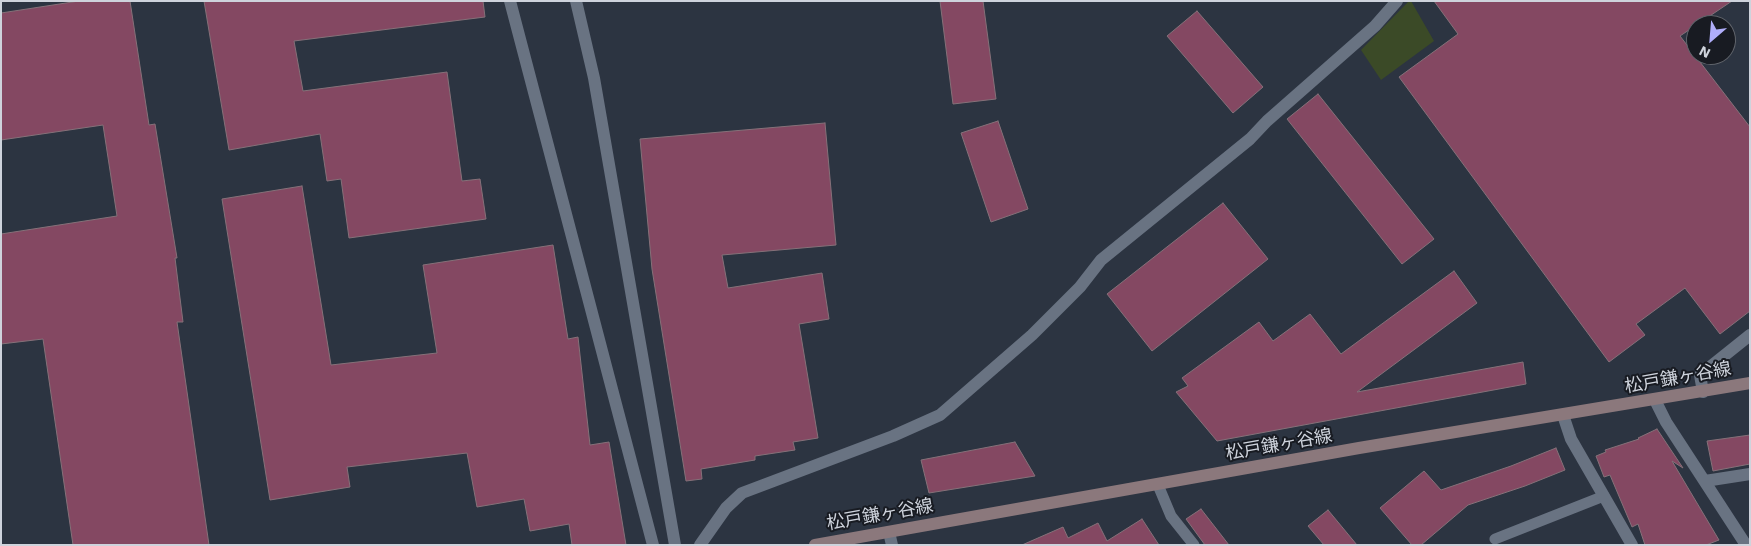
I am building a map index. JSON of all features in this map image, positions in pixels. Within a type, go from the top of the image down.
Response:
[{"type":"main road","name":"松戸鎌ヶ谷線","points":[[815,545],[1359,448],[1750,383]]},
{"type":"street","points":[[510,1],[653,545]]},
{"type":"street","points":[[576,1],[594,78],[676,545]]},
{"type":"street","points":[[700,545],[726,508],[742,493],[893,436],[940,415],[1032,335],[1080,286],[1101,260],[1250,139],[1267,121],[1375,26],[1397,1]]},
{"type":"street","points":[[1703,392],[1700,375],[1750,335]]},
{"type":"street","points":[[1655,400],[1666,422],[1705,481],[1742,544]]},
{"type":"street","points":[[1564,415],[1571,439],[1632,545]]},
{"type":"street","points":[[1705,481],[1750,474]]},
{"type":"street","points":[[889,532],[892,545]]},
{"type":"lane","points":[[1158,485],[1171,516],[1194,545]]},
{"type":"lane","points":[[1495,539],[1604,496]]},
{"type":"green space","points":[[1411,1],[1434,41],[1381,80],[1361,50]]},
{"type":"building","points":[[79,1],[130,1],[149,125],[155,124],[177,258],[175,258],[183,322],[177,322],[209,545],[73,545],[43,339],[1,344],[1,234],[117,216],[103,125],[1,140],[1,13]]},
{"type":"building","points":[[204,1],[483,1],[485,17],[294,41],[303,91],[447,72],[462,181],[480,179],[486,219],[349,238],[341,179],[327,181],[320,134],[229,150]]},
{"type":"building","points":[[940,1],[983,1],[996,99],[953,104]]},
{"type":"building","points":[[1434,1],[1732,1],[1711,15],[1686,15],[1686,32],[1680,36],[1686,44],[1686,65],[1702,65],[1750,127],[1750,311],[1720,334],[1685,288],[1636,324],[1645,335],[1609,362],[1399,77],[1458,34]]},
{"type":"building","points":[[1197,11],[1263,87],[1233,113],[1167,36]]},
{"type":"building","points":[[1318,94],[1434,239],[1402,264],[1287,119]]},
{"type":"building","points":[[998,121],[1028,209],[991,222],[961,133]]},
{"type":"building","points":[[825,123],[836,245],[722,255],[728,288],[822,273],[829,319],[799,324],[818,438],[793,442],[795,450],[755,456],[755,460],[701,469],[702,479],[686,481],[652,269],[640,139]]},
{"type":"building","points":[[302,186],[331,365],[437,353],[423,265],[553,245],[568,339],[578,337],[590,445],[609,442],[626,545],[572,545],[569,524],[530,531],[524,499],[477,507],[467,453],[347,467],[350,487],[270,500],[222,199]]},
{"type":"building","points":[[1223,203],[1268,259],[1152,351],[1107,294]]},
{"type":"building","points":[[1454,271],[1477,303],[1357,392],[1523,362],[1526,384],[1217,441],[1176,392],[1188,386],[1182,378],[1259,322],[1273,341],[1310,314],[1341,354]]},
{"type":"building","points":[[1657,429],[1683,468],[1672,461],[1719,540],[1706,545],[1645,545],[1638,524],[1632,527],[1610,475],[1604,477],[1596,456],[1606,452],[1605,450],[1639,439]]},
{"type":"building","points":[[1750,435],[1750,464],[1713,471],[1707,441]]},
{"type":"building","points":[[1015,442],[1035,476],[929,493],[921,460]]},
{"type":"building","points":[[1556,448],[1565,470],[1468,505],[1421,545],[1412,545],[1380,508],[1424,471],[1441,490]]},
{"type":"building","points":[[1201,509],[1229,545],[1205,545],[1186,519]]},
{"type":"building","points":[[1328,510],[1357,545],[1324,545],[1308,526]]},
{"type":"building","points":[[1142,519],[1159,545],[1022,545],[1063,527],[1068,538],[1098,523],[1107,541]]}]
